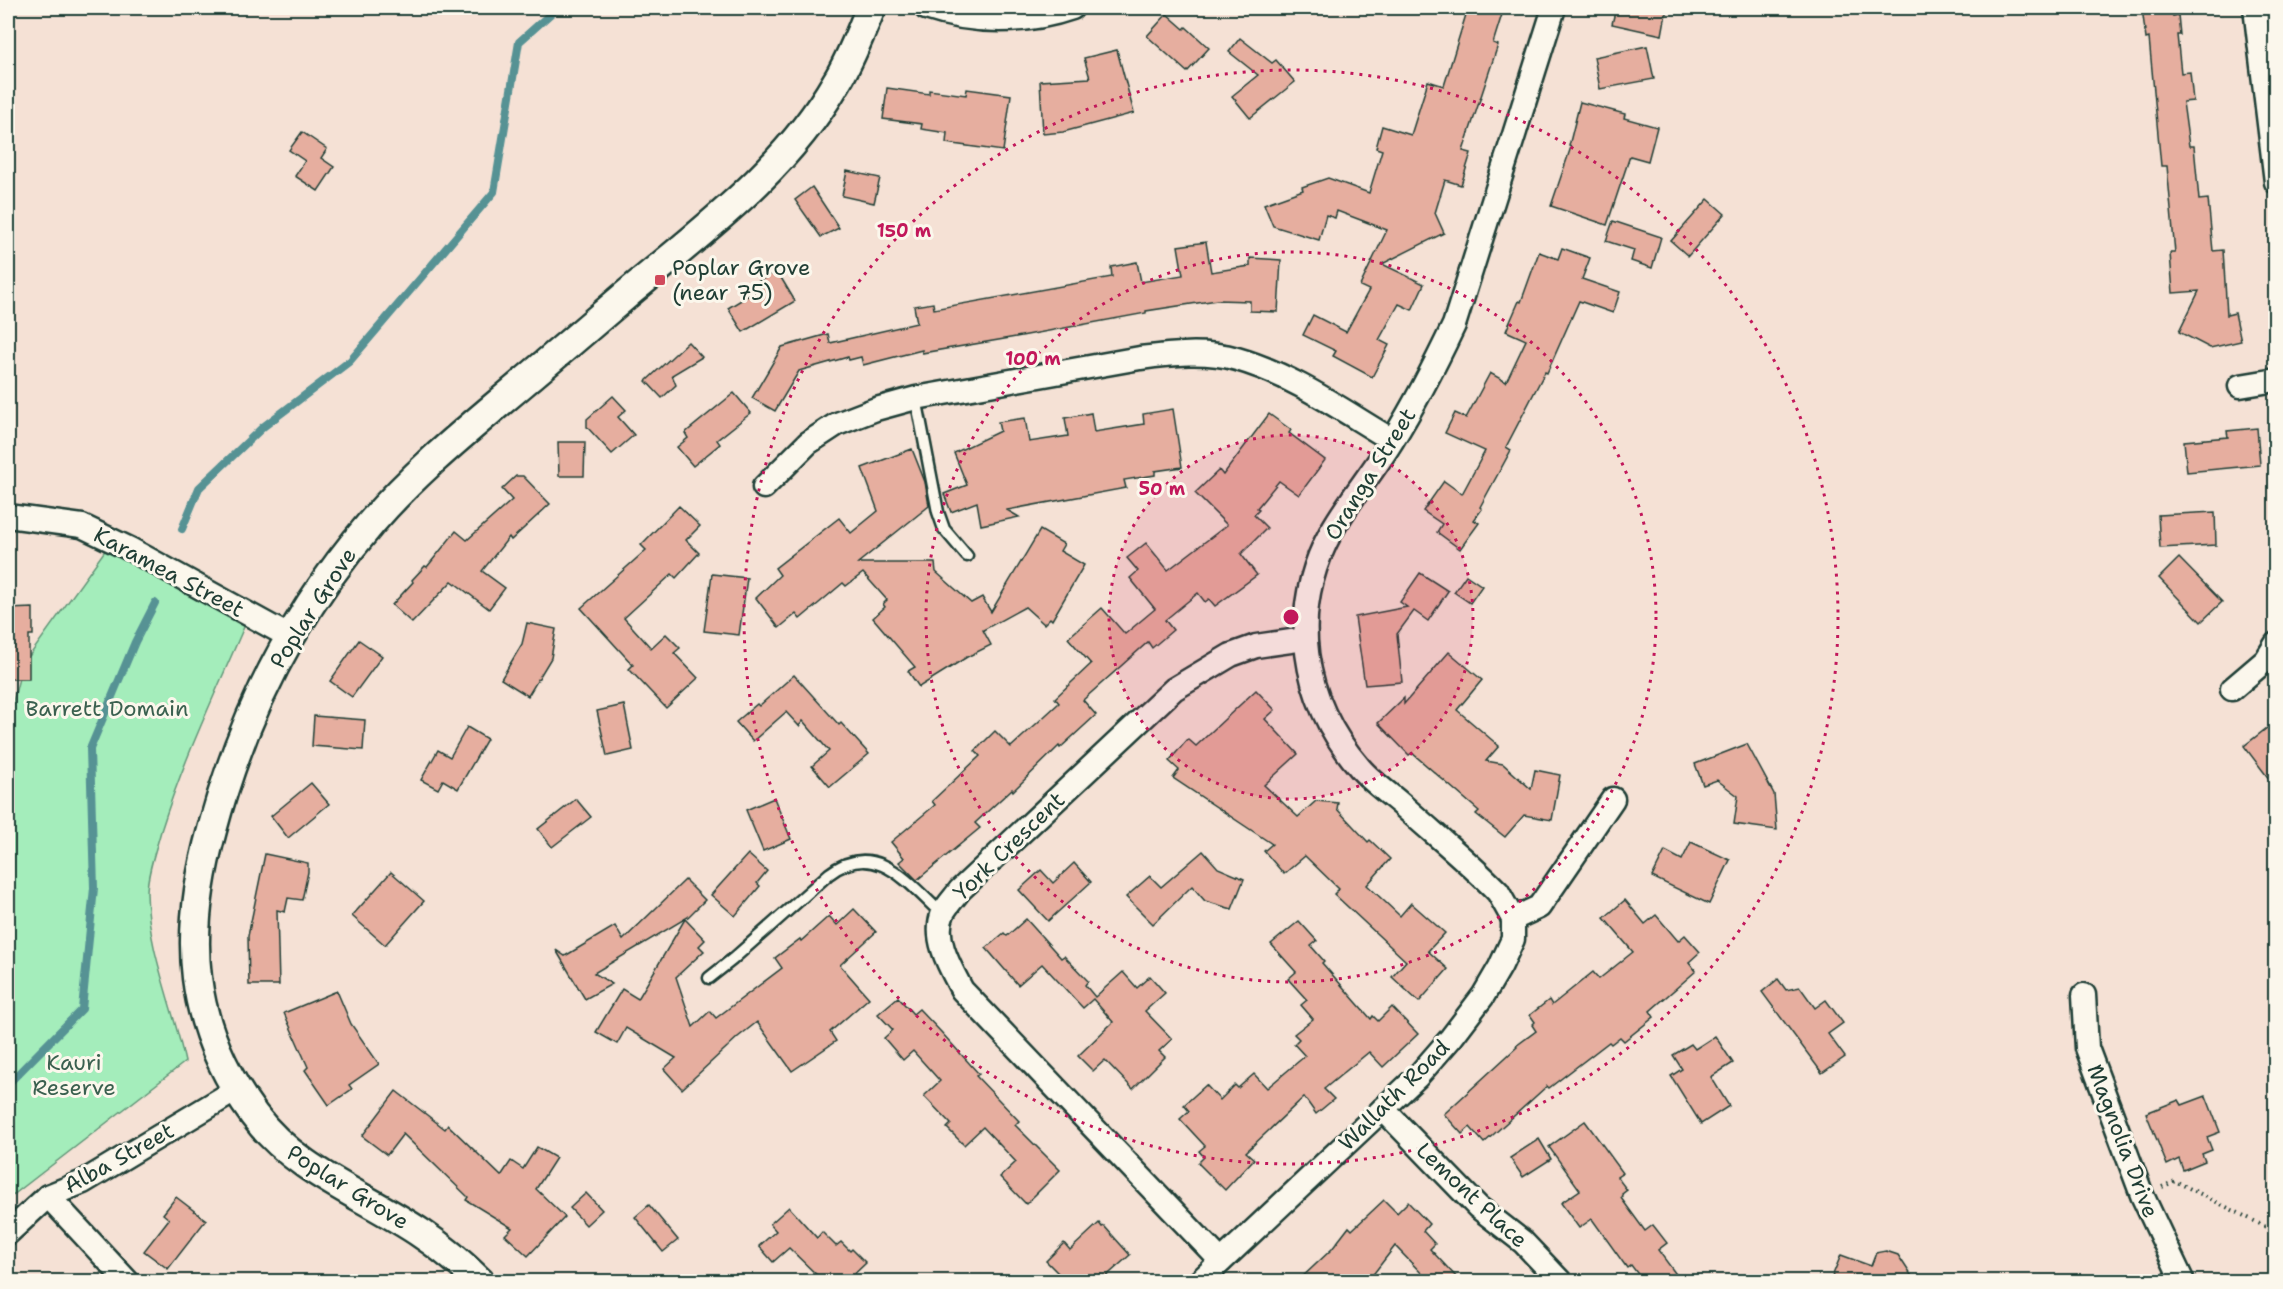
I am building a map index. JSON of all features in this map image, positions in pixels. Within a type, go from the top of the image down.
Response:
[{"type":"street","name":"Poplar Grove","points":[[480,1281],[422,1233],[318,1173],[285,1148],[257,1119],[236,1090],[218,1055],[203,1012],[196,981],[194,943],[196,908],[201,869],[219,801],[239,742],[255,705],[290,637],[341,561],[371,523],[405,487],[459,437],[765,176],[815,116],[837,83],[871,8]]},
{"type":"street","points":[[926,8],[977,19],[1014,20],[1049,15],[1072,8]]},
{"type":"street","name":"Oranga Street","points":[[1514,919],[1498,892],[1361,769],[1336,737],[1322,711],[1310,676],[1305,639],[1307,604],[1315,571],[1331,532],[1392,440],[1431,375],[1454,325],[1554,8]]},
{"type":"street","points":[[2255,8],[2276,182]]},
{"type":"street","points":[[764,487],[808,443],[837,424],[876,409],[916,398],[1174,354],[1205,354],[1235,358],[1270,370],[1392,440]]},
{"type":"street","points":[[2240,386],[2276,380]]},
{"type":"street","name":"Karamea Street","points":[[8,516],[82,526],[130,549],[290,637]]},
{"type":"street","name":"York Crescent","points":[[1221,1261],[962,990],[944,957],[941,934],[942,914],[960,890],[1174,689],[1231,655],[1256,646],[1305,639]]},
{"type":"street","points":[[2232,689],[2272,654]]},
{"type":"street","points":[[1514,919],[1539,907],[1613,799]]},
{"type":"street","name":"Wallath Road","points":[[1199,1281],[1417,1077],[1451,1038],[1483,996],[1500,967],[1513,939],[1514,919]]},
{"type":"street","name":"Magnolia Drive","points":[[2084,995],[2087,1048],[2142,1195],[2183,1281]]},
{"type":"street","name":"Alba Street","points":[[8,1233],[48,1196],[83,1182],[236,1090]]},
{"type":"street","name":"Lemont Place","points":[[1383,1109],[1478,1207],[1523,1242],[1561,1281]]},
{"type":"street","points":[[48,1196],[128,1281]]},
{"type":"lane","points":[[916,398],[938,512],[944,529],[967,556]]},
{"type":"lane","points":[[710,978],[829,874],[847,863],[869,860],[890,868],[942,914]]},
{"type":"path","points":[[2142,1195],[2175,1181],[2276,1232]]},
{"type":"green space","name":"Barrett Domain","points":[[114,538],[247,620],[180,777],[161,831],[148,878],[148,914],[156,957],[185,1062],[8,1199],[8,921],[12,889],[8,853],[8,722],[22,666]]},
{"type":"building","points":[[1468,8],[1504,8],[1493,43],[1498,45],[1463,151],[1471,153],[1461,185],[1445,180],[1435,213],[1444,233],[1382,264],[1424,284],[1412,310],[1399,304],[1379,340],[1389,345],[1372,377],[1333,356],[1336,351],[1303,335],[1313,315],[1346,332],[1369,290],[1360,286],[1387,230],[1337,211],[1335,218],[1326,215],[1319,240],[1273,226],[1264,204],[1328,178],[1369,193],[1382,150],[1376,148],[1382,126],[1411,135],[1428,81],[1444,86]]},
{"type":"building","points":[[1616,8],[1667,8],[1662,35],[1612,24]]},
{"type":"building","points":[[2142,8],[2173,8],[2173,16],[2178,15],[2180,35],[2177,35],[2181,73],[2190,72],[2193,101],[2183,102],[2189,146],[2194,146],[2199,200],[2208,199],[2213,251],[2223,250],[2227,315],[2235,313],[2241,341],[2210,348],[2179,332],[2199,291],[2173,293],[2170,253],[2175,253],[2167,166],[2161,166],[2149,38],[2146,39]]},
{"type":"building","points":[[1167,14],[1184,29],[1186,27],[1209,48],[1187,72],[1147,36]]},
{"type":"building","points":[[1240,38],[1272,63],[1276,60],[1295,82],[1250,118],[1232,96],[1258,75],[1229,52]]},
{"type":"building","points":[[1647,46],[1654,79],[1600,89],[1594,57]]},
{"type":"building","points":[[1117,50],[1134,113],[1063,132],[1043,134],[1040,81],[1090,78],[1084,58]]},
{"type":"building","points":[[887,88],[929,94],[929,90],[966,95],[967,89],[1011,95],[1003,151],[946,143],[947,133],[921,129],[922,124],[883,119]]},
{"type":"building","points":[[1580,102],[1625,114],[1624,118],[1657,127],[1648,161],[1630,156],[1607,225],[1551,206],[1571,147],[1569,146]]},
{"type":"building","points":[[302,132],[327,149],[321,158],[334,167],[318,191],[295,176],[305,161],[289,150]]},
{"type":"building","points":[[847,171],[880,178],[874,203],[842,196]]},
{"type":"building","points":[[812,187],[839,228],[821,237],[795,200]]},
{"type":"building","points":[[1708,199],[1725,214],[1688,256],[1671,241]]},
{"type":"building","points":[[1613,221],[1661,237],[1652,268],[1631,261],[1634,250],[1606,241]]},
{"type":"building","points":[[1206,242],[1211,272],[1250,266],[1250,258],[1281,260],[1278,312],[1250,311],[1250,301],[1217,300],[922,353],[922,350],[863,365],[861,357],[849,360],[848,357],[799,371],[775,411],[752,398],[782,347],[828,334],[830,343],[917,323],[914,306],[933,303],[934,309],[1112,277],[1111,267],[1137,262],[1141,282],[1183,275],[1178,246]]},
{"type":"building","points":[[1562,248],[1590,258],[1582,279],[1620,292],[1613,313],[1579,301],[1547,373],[1545,372],[1506,447],[1511,450],[1480,507],[1482,509],[1474,520],[1479,523],[1460,549],[1437,532],[1442,524],[1423,511],[1444,481],[1462,494],[1485,451],[1445,433],[1455,413],[1466,418],[1490,373],[1506,382],[1526,340],[1506,331],[1519,301],[1521,302],[1539,252],[1558,259]]},
{"type":"building","points":[[777,271],[795,301],[743,332],[728,308],[761,288],[757,282]]},
{"type":"building","points":[[688,342],[702,357],[672,375],[676,385],[662,398],[646,381]]},
{"type":"building","points":[[734,393],[751,413],[717,440],[720,444],[693,466],[677,447],[688,438],[685,433]]},
{"type":"building","points":[[613,396],[626,410],[618,417],[634,435],[612,454],[587,427],[587,419]]},
{"type":"building","points":[[1173,409],[1182,467],[1155,471],[1155,475],[1124,480],[1126,488],[1007,510],[1019,517],[981,525],[977,502],[951,512],[944,494],[967,485],[954,453],[1000,431],[998,422],[1025,418],[1029,442],[1068,436],[1065,418],[1091,413],[1094,432],[1144,424],[1143,414]]},
{"type":"building","points":[[1269,414],[1291,430],[1289,433],[1325,460],[1299,495],[1279,481],[1257,508],[1259,510],[1254,515],[1267,528],[1241,554],[1257,575],[1215,606],[1209,599],[1205,602],[1198,593],[1165,620],[1173,630],[1152,648],[1148,642],[1083,700],[1096,715],[975,823],[980,828],[917,880],[899,862],[904,858],[891,842],[935,805],[932,801],[980,756],[975,751],[995,731],[1011,747],[1059,703],[1055,698],[1091,664],[1068,638],[1102,608],[1125,634],[1155,609],[1130,578],[1138,571],[1127,558],[1146,543],[1168,570],[1227,525],[1195,493],[1219,470],[1223,475]]},
{"type":"building","points":[[2257,428],[2260,465],[2187,472],[2184,441],[2228,437],[2227,431]]},
{"type":"building","points":[[558,442],[585,442],[584,476],[559,476]]},
{"type":"building","points":[[912,449],[925,482],[929,506],[858,563],[935,563],[936,572],[971,603],[982,597],[991,612],[1040,530],[1064,544],[1060,551],[1084,565],[1052,620],[1050,618],[1044,624],[1025,607],[983,630],[991,645],[919,687],[908,671],[915,667],[873,618],[885,607],[883,604],[887,600],[863,573],[846,586],[843,583],[800,619],[796,614],[779,628],[756,598],[780,575],[775,568],[839,518],[851,533],[878,511],[862,468]]},
{"type":"building","points":[[516,476],[523,476],[550,504],[511,540],[509,537],[482,571],[505,588],[489,609],[452,581],[412,623],[392,605],[456,531],[467,540],[512,500],[502,489]]},
{"type":"building","points":[[679,506],[700,526],[686,540],[699,553],[676,578],[672,574],[624,618],[651,648],[666,634],[680,648],[674,653],[698,678],[666,708],[629,669],[633,665],[581,608],[646,550],[641,545]]},
{"type":"building","points":[[2215,512],[2216,545],[2160,548],[2158,515]]},
{"type":"building","points":[[2179,558],[2222,602],[2201,622],[2159,578]]},
{"type":"building","points":[[1420,573],[1448,591],[1428,621],[1414,611],[1397,634],[1402,682],[1365,685],[1355,617],[1407,607],[1400,602]]},
{"type":"building","points":[[712,574],[747,578],[739,635],[704,631]]},
{"type":"building","points":[[1466,575],[1482,586],[1470,603],[1454,592]]},
{"type":"building","points":[[33,608],[33,635],[29,635],[29,679],[8,679],[8,609]]},
{"type":"building","points":[[527,623],[556,629],[551,658],[528,696],[501,679],[522,644]]},
{"type":"building","points":[[359,640],[382,656],[352,697],[330,681]]},
{"type":"building","points":[[1449,652],[1482,680],[1457,710],[1499,746],[1486,761],[1503,764],[1531,789],[1535,770],[1560,775],[1552,820],[1524,815],[1505,837],[1476,814],[1479,811],[1412,753],[1409,755],[1378,723],[1404,698],[1404,704]]},
{"type":"building","points":[[794,675],[869,754],[830,787],[812,766],[829,751],[803,721],[799,726],[786,712],[753,741],[736,722],[757,704],[759,706]]},
{"type":"building","points":[[1256,690],[1275,710],[1265,719],[1298,754],[1264,785],[1298,817],[1316,801],[1338,803],[1337,809],[1368,842],[1370,840],[1390,859],[1367,885],[1400,916],[1411,903],[1445,933],[1428,951],[1448,969],[1419,1002],[1392,977],[1406,961],[1334,894],[1339,889],[1305,856],[1284,874],[1264,851],[1272,844],[1173,778],[1179,770],[1169,761],[1188,739],[1196,746]]},
{"type":"building","points":[[624,705],[633,750],[607,756],[597,711]]},
{"type":"building","points":[[314,716],[365,720],[363,750],[312,746]]},
{"type":"building","points":[[2276,721],[2276,788],[2244,746]]},
{"type":"building","points":[[467,727],[487,739],[458,789],[443,780],[438,789],[421,780],[438,750],[450,757]]},
{"type":"building","points":[[1747,744],[1774,794],[1777,830],[1734,824],[1738,796],[1717,780],[1703,785],[1695,764]]},
{"type":"building","points":[[311,783],[329,804],[288,838],[271,816]]},
{"type":"building","points":[[774,798],[791,839],[763,851],[746,810]]},
{"type":"building","points":[[576,799],[591,817],[552,847],[538,829]]},
{"type":"building","points":[[1691,842],[1730,860],[1709,904],[1652,877],[1665,851],[1682,860]]},
{"type":"building","points":[[1203,851],[1218,868],[1244,879],[1232,909],[1205,901],[1192,886],[1153,924],[1126,897],[1150,876],[1161,887]]},
{"type":"building","points":[[265,854],[308,863],[308,872],[302,900],[288,898],[285,912],[277,910],[279,985],[249,985],[248,936]]},
{"type":"building","points":[[748,854],[767,871],[757,883],[760,886],[735,916],[711,895]]},
{"type":"building","points":[[1074,863],[1091,882],[1048,921],[1019,890],[1041,870],[1053,883]]},
{"type":"building","points":[[391,872],[424,901],[385,945],[352,916]]},
{"type":"building","points":[[685,880],[705,900],[688,917],[594,973],[612,984],[585,999],[556,950],[565,956],[615,926],[623,940]]},
{"type":"building","points":[[1625,900],[1645,924],[1656,915],[1678,941],[1685,935],[1700,952],[1689,962],[1696,971],[1650,1011],[1654,1017],[1624,1041],[1620,1037],[1611,1044],[1609,1042],[1549,1088],[1547,1086],[1484,1143],[1470,1127],[1462,1134],[1444,1114],[1516,1046],[1536,1031],[1532,1025],[1535,1022],[1530,1015],[1549,1000],[1552,1005],[1593,972],[1599,979],[1633,952],[1604,918]]},
{"type":"building","points":[[854,909],[876,932],[840,965],[869,998],[830,1032],[836,1041],[792,1071],[757,1022],[682,1089],[664,1069],[676,1058],[626,1028],[617,1044],[596,1032],[622,989],[638,999],[685,919],[705,940],[699,946],[704,951],[676,977],[693,1027],[710,1011],[716,1018],[782,968],[775,958],[800,939],[801,941],[829,916],[837,925]]},
{"type":"building","points":[[1026,919],[1061,958],[1064,956],[1088,981],[1085,985],[1095,997],[1123,972],[1137,988],[1150,976],[1165,993],[1145,1011],[1172,1039],[1159,1051],[1165,1057],[1133,1089],[1105,1060],[1093,1071],[1078,1056],[1113,1022],[1093,999],[1083,1008],[1042,964],[1018,985],[986,948],[1004,933],[1007,936]]},
{"type":"building","points":[[1299,921],[1317,941],[1311,946],[1324,961],[1322,963],[1371,1019],[1373,1016],[1378,1021],[1392,1007],[1418,1034],[1383,1067],[1369,1052],[1324,1089],[1334,1099],[1316,1114],[1304,1097],[1246,1152],[1254,1159],[1225,1190],[1198,1163],[1204,1157],[1199,1151],[1205,1146],[1180,1119],[1189,1111],[1184,1105],[1206,1085],[1220,1100],[1235,1085],[1238,1088],[1254,1074],[1267,1088],[1305,1056],[1294,1044],[1299,1039],[1294,1034],[1313,1019],[1301,1005],[1307,1000],[1288,979],[1296,972],[1271,944]]},
{"type":"building","points":[[1778,979],[1786,990],[1800,987],[1815,1008],[1826,1000],[1843,1023],[1828,1034],[1845,1057],[1822,1073],[1762,992]]},
{"type":"building","points":[[337,991],[351,1024],[379,1064],[349,1085],[352,1089],[329,1105],[305,1070],[308,1067],[284,1013]]},
{"type":"building","points":[[898,997],[913,1014],[919,1009],[941,1032],[979,1074],[976,1076],[1019,1121],[1015,1125],[1060,1170],[1026,1204],[1000,1177],[1016,1162],[983,1127],[964,1145],[947,1128],[951,1124],[924,1096],[940,1081],[913,1051],[903,1060],[884,1038],[893,1030],[878,1014]]},
{"type":"building","points":[[1715,1036],[1733,1063],[1711,1077],[1729,1106],[1701,1124],[1671,1076],[1682,1069],[1673,1055],[1691,1044],[1695,1049]]},
{"type":"building","points":[[396,1091],[445,1129],[448,1125],[501,1176],[511,1161],[523,1169],[537,1147],[556,1158],[536,1189],[565,1217],[528,1256],[505,1235],[512,1228],[466,1200],[468,1197],[403,1134],[387,1155],[362,1136]]},
{"type":"building","points":[[2206,1096],[2220,1132],[2207,1137],[2212,1150],[2202,1154],[2205,1161],[2183,1170],[2179,1159],[2167,1165],[2146,1113],[2179,1100],[2182,1105]]},
{"type":"building","points":[[1585,1121],[1623,1173],[1617,1177],[1627,1190],[1621,1198],[1645,1231],[1653,1225],[1667,1243],[1658,1250],[1681,1281],[1643,1281],[1631,1265],[1627,1268],[1592,1219],[1579,1228],[1561,1203],[1580,1190],[1549,1147]]},
{"type":"building","points":[[1539,1139],[1551,1159],[1523,1177],[1510,1158]]},
{"type":"building","points":[[586,1193],[602,1210],[586,1225],[570,1208]]},
{"type":"building","points":[[176,1197],[206,1220],[168,1269],[144,1251],[169,1219],[163,1214]]},
{"type":"building","points":[[1384,1200],[1397,1213],[1408,1202],[1429,1224],[1423,1231],[1435,1244],[1430,1249],[1460,1281],[1429,1281],[1395,1246],[1368,1281],[1298,1281],[1332,1249],[1349,1227],[1352,1230]]},
{"type":"building","points":[[649,1205],[678,1240],[663,1252],[635,1217]]},
{"type":"building","points":[[789,1207],[817,1238],[822,1232],[836,1246],[841,1242],[850,1251],[852,1249],[866,1263],[847,1281],[823,1281],[789,1248],[773,1262],[759,1246],[776,1231],[770,1224]]},
{"type":"building","points":[[1099,1223],[1130,1255],[1101,1281],[1066,1281],[1046,1261],[1064,1243],[1070,1250]]},
{"type":"building","points":[[1886,1251],[1898,1255],[1915,1281],[1843,1281],[1832,1277],[1841,1255],[1871,1266],[1876,1253]]},
{"type":"waterway","points":[[182,529],[199,488],[263,427],[350,361],[494,192],[519,42],[557,8]]},
{"type":"waterway","points":[[8,1084],[82,1009],[94,888],[90,749],[135,642],[155,603]]},
{"type":"place","name":"Poplar Grove (near 75)","points":[[660,280]]},
{"type":"park label","name":"Kauri Reserve","points":[[74,1074]]}]
